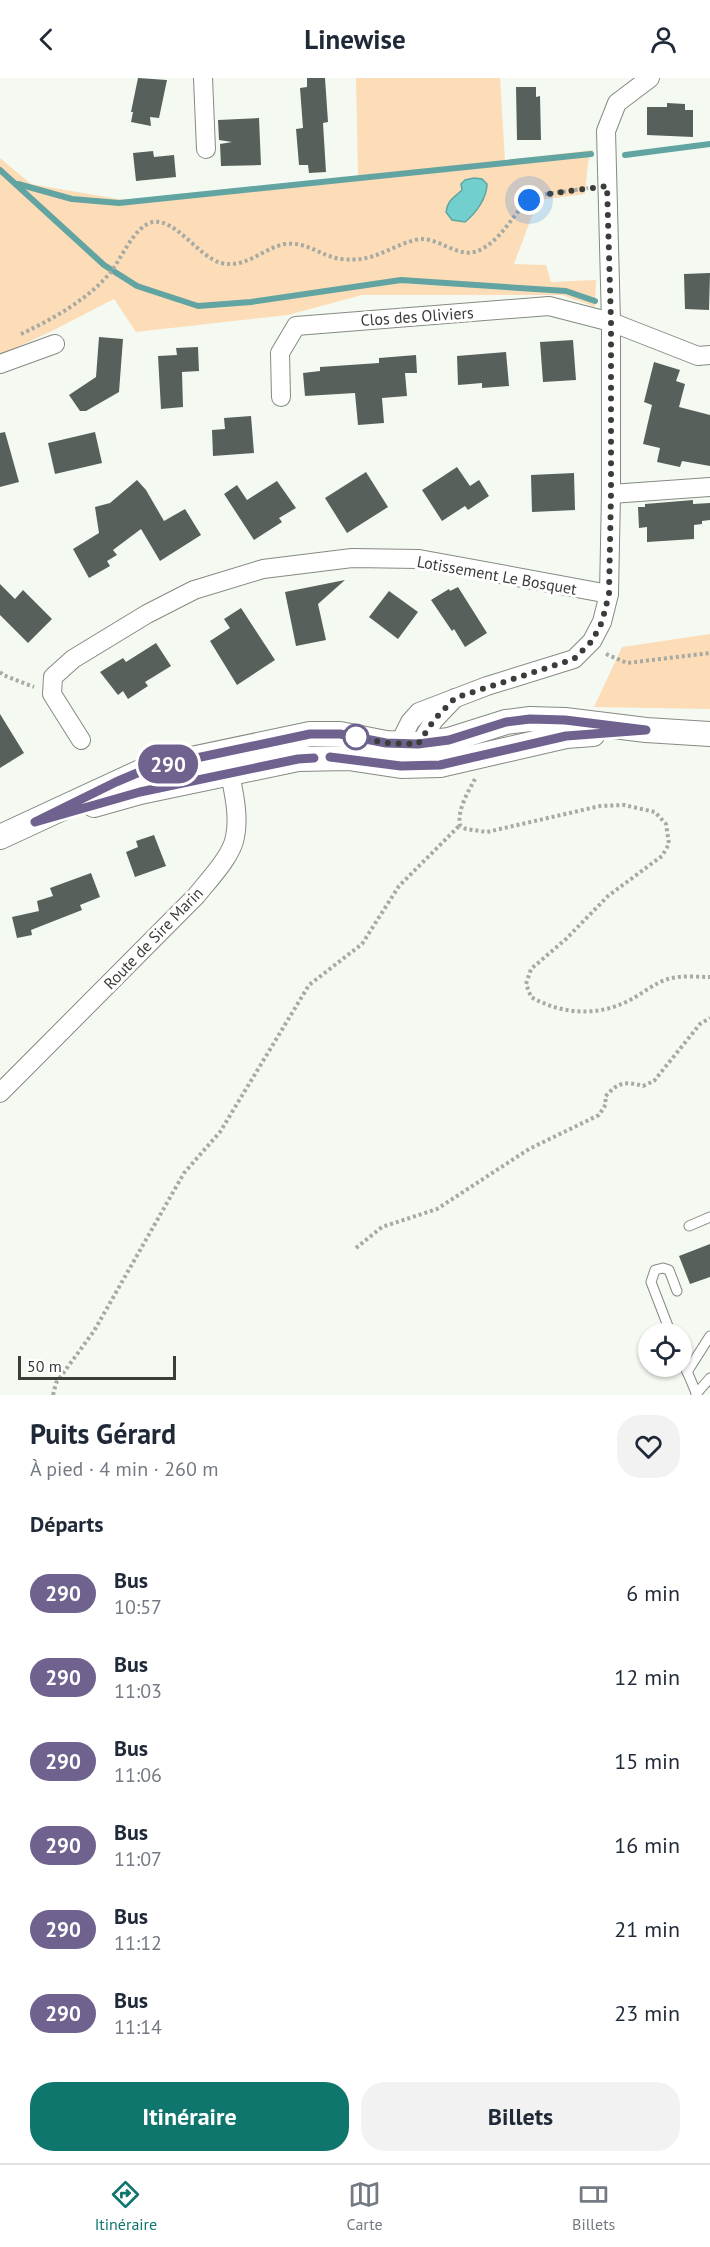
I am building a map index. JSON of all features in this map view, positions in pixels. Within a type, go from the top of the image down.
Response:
[{"type":"main road","points":[[0,837],[35,822],[140,792],[228,762],[410,751],[506,722],[530,719],[565,720],[646,730],[710,734]]},
{"type":"main road","points":[[410,751],[452,763],[566,736],[646,730]]},
{"type":"street","points":[[203,78],[206,149]]},
{"type":"street","points":[[410,751],[455,698],[574,659],[592,641],[602,622],[609,594],[611,494],[611,322],[606,131],[617,103],[650,78]]},
{"type":"street","name":"Clos des Oliviers","points":[[281,397],[280,352],[296,326],[549,306],[611,322]]},
{"type":"street","points":[[611,322],[698,356],[710,355]]},
{"type":"street","points":[[0,364],[55,344]]},
{"type":"street","points":[[611,494],[710,487]]},
{"type":"street","name":"Lotissement Le Bosquet","points":[[52,694],[53,677],[73,659],[147,614],[194,590],[263,569],[352,558],[419,560],[609,594]]},
{"type":"street","points":[[52,694],[81,740]]},
{"type":"street","name":"Route de Sire Marin","points":[[0,1093],[196,896],[222,864],[235,839],[236,814],[228,762]]},
{"type":"lane","points":[[689,1226],[710,1217]]},
{"type":"lane","points":[[667,1323],[651,1282],[656,1270],[663,1268],[669,1270],[677,1291]]},
{"type":"lane","points":[[692,1364],[710,1336]]},
{"type":"lane","points":[[689,1377],[696,1394],[710,1378]]},
{"type":"path","points":[[14,337],[44,323],[75,304],[109,275],[135,234],[144,226],[154,222],[164,223],[208,258],[223,264],[240,263],[283,244],[297,243],[340,259],[364,259],[386,253],[415,240],[430,239],[464,253],[478,251],[501,234],[533,196],[607,186]]},
{"type":"path","points":[[592,641],[604,652],[627,663],[710,653]]},
{"type":"path","points":[[0,672],[52,694]]},
{"type":"path","points":[[490,753],[467,793],[459,818],[460,825],[466,829],[487,832],[600,806],[624,805],[655,812],[666,824],[669,836],[669,844],[662,856],[609,896],[566,939],[531,969],[528,976],[528,991],[531,997],[544,1005],[580,1013],[597,1012],[626,1003],[668,979],[710,977]]},
{"type":"path","points":[[54,1395],[56,1383],[94,1331],[184,1173],[220,1132],[309,985],[362,944],[399,886],[460,825]]},
{"type":"path","points":[[356,1248],[382,1227],[437,1209],[529,1149],[599,1114],[606,1104],[605,1097],[613,1088],[627,1082],[643,1086],[654,1081],[700,1024],[710,1018]]},
{"type":"shaded area","points":[[356,78],[500,78],[505,160],[593,150],[588,162],[585,194],[538,200],[514,264],[546,265],[551,282],[596,280],[595,307],[562,295],[362,295],[288,315],[136,332],[114,299],[0,355],[0,158],[31,184],[124,200],[358,176]]},
{"type":"shaded area","points":[[710,634],[710,709],[594,707],[622,647]]},
{"type":"water","points":[[482,179],[487,184],[483,200],[465,222],[452,220],[446,212],[448,204],[462,190],[461,184],[465,180]]},
{"type":"building","points":[[138,78],[167,80],[159,118],[150,117],[151,126],[131,122]]},
{"type":"building","points":[[307,78],[325,78],[328,122],[323,123],[326,172],[309,173],[308,165],[299,165],[296,129],[303,128],[300,88],[307,87]]},
{"type":"building","points":[[516,87],[536,87],[536,97],[540,96],[541,140],[517,140]]},
{"type":"building","points":[[667,103],[685,104],[685,110],[693,110],[693,137],[647,135],[647,107],[667,107]]},
{"type":"building","points":[[259,118],[261,165],[221,166],[220,144],[232,142],[219,140],[218,120]]},
{"type":"building","points":[[153,151],[154,157],[174,155],[176,177],[136,181],[133,153]]},
{"type":"building","points":[[710,273],[709,310],[685,309],[684,274]]},
{"type":"building","points":[[99,337],[123,339],[119,392],[86,411],[80,411],[69,395],[96,377]]},
{"type":"building","points":[[573,340],[576,380],[543,382],[540,342]]},
{"type":"building","points":[[198,347],[199,371],[182,372],[183,407],[161,409],[158,356],[177,355],[176,348]]},
{"type":"building","points":[[506,352],[509,386],[482,388],[482,383],[458,385],[457,356]]},
{"type":"building","points":[[416,355],[417,373],[405,373],[407,396],[382,398],[384,423],[358,425],[355,393],[305,396],[303,373],[320,371],[320,367],[379,363],[379,358]]},
{"type":"building","points":[[654,362],[680,370],[676,381],[685,384],[679,407],[710,415],[710,466],[682,461],[680,467],[657,462],[660,448],[643,444],[652,405],[644,402]]},
{"type":"building","points":[[251,416],[254,453],[213,456],[212,430],[225,429],[224,418]]},
{"type":"building","points":[[5,432],[19,482],[0,487],[0,433]]},
{"type":"building","points":[[95,432],[102,463],[55,474],[48,443]]},
{"type":"building","points":[[457,467],[470,486],[479,480],[489,496],[468,510],[465,506],[442,521],[422,490]]},
{"type":"building","points":[[366,472],[388,507],[347,533],[325,498]]},
{"type":"building","points":[[574,473],[575,510],[532,512],[531,475]]},
{"type":"building","points":[[137,480],[146,490],[164,521],[185,509],[201,535],[160,561],[141,529],[113,550],[117,555],[107,561],[110,566],[89,578],[73,549],[99,533],[95,507],[110,503]]},
{"type":"building","points":[[277,481],[296,508],[279,518],[282,522],[254,540],[224,494],[237,485],[247,500]]},
{"type":"building","points":[[693,500],[693,504],[710,503],[710,520],[694,525],[694,539],[647,542],[647,527],[639,528],[638,507],[645,507],[645,504]]},
{"type":"building","points":[[345,580],[318,604],[326,640],[296,646],[285,592]]},
{"type":"building","points":[[0,584],[15,599],[23,590],[52,619],[28,643],[0,615]]},
{"type":"building","points":[[458,587],[487,633],[465,647],[431,600],[449,589],[450,591]]},
{"type":"building","points":[[389,591],[418,612],[398,639],[369,617]]},
{"type":"building","points":[[241,608],[275,660],[237,685],[210,641],[230,628],[224,619]]},
{"type":"building","points":[[156,643],[171,666],[145,682],[148,686],[128,699],[123,691],[118,695],[100,672],[123,658],[126,662]]},
{"type":"building","points":[[0,714],[24,753],[0,768]]},
{"type":"building","points":[[154,835],[166,866],[135,877],[126,852],[138,847],[136,841]]},
{"type":"building","points":[[91,873],[100,897],[80,905],[82,910],[31,930],[32,935],[17,938],[12,917],[39,911],[37,901],[53,896],[50,888]]},
{"type":"building","points":[[710,1244],[710,1277],[690,1284],[679,1256]]},
{"type":"waterway","points":[[625,155],[710,144]]},
{"type":"waterway","points":[[18,184],[72,199],[119,203],[591,154]]},
{"type":"waterway","points":[[0,170],[104,265],[137,286],[198,306],[251,302],[401,280],[566,291],[595,301]]},
{"type":"bus line","name":"290","points":[[314,758],[298,759],[140,792],[35,822],[149,768],[310,734],[340,734],[386,743],[418,744],[449,740],[506,722],[530,719],[565,720],[646,730],[566,736],[500,749],[440,765],[401,766],[330,757]]},
{"type":"route","points":[[356,737],[386,743],[418,744],[434,720],[455,698],[574,659],[592,641],[602,622],[609,594],[611,494],[611,322],[607,186],[533,196],[529,200]]}]
